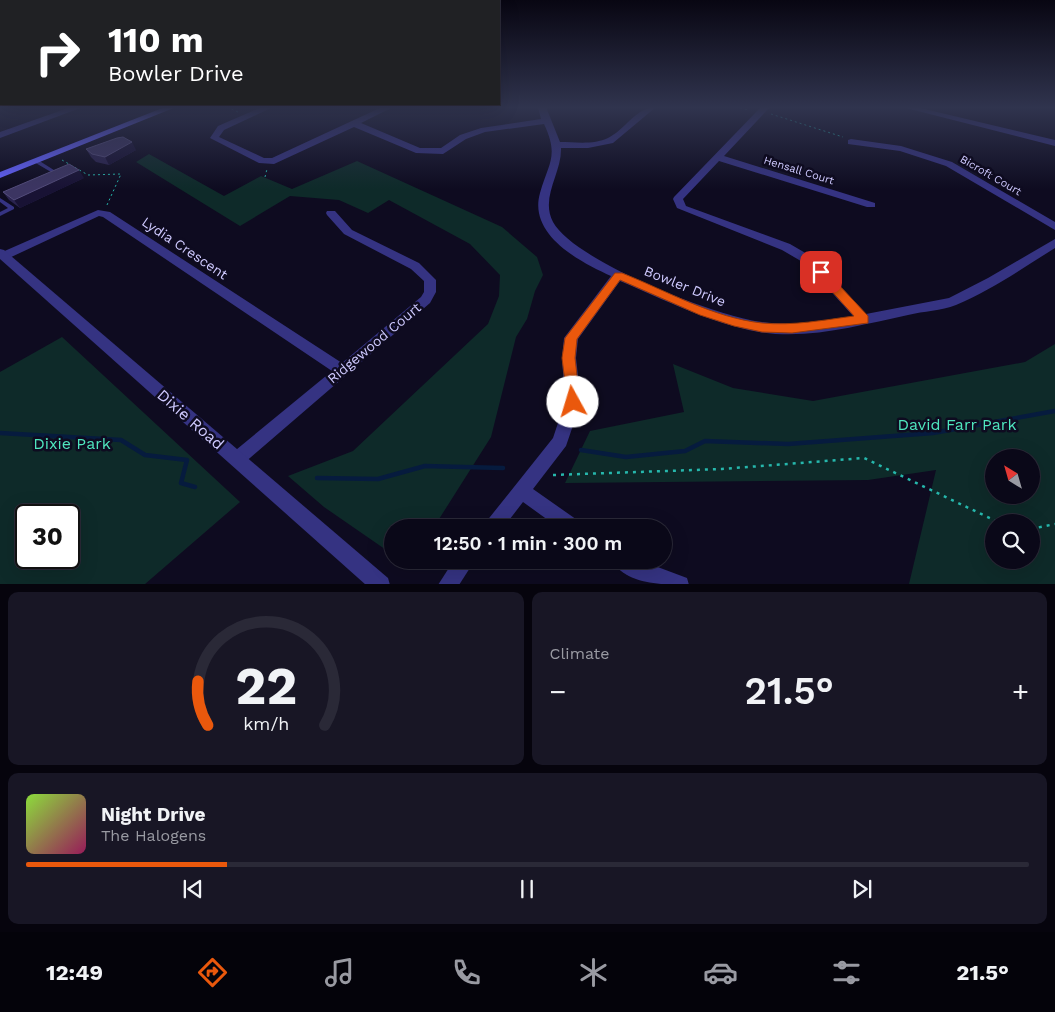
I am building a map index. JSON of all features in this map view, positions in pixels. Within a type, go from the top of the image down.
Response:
[{"type":"main road","points":[[0,175],[103,134]]},
{"type":"street","points":[[215,134],[214,138],[262,161],[274,161],[333,134]]},
{"type":"street","points":[[379,134],[419,151],[442,151],[463,137],[471,134]]},
{"type":"street","name":"Bowler Drive","points":[[551,134],[556,145],[556,166],[546,185],[542,206],[547,221],[557,236],[568,246],[618,275],[704,312],[734,322],[762,327],[792,329],[864,320],[952,302],[1055,243]]},
{"type":"street","points":[[556,145],[588,145],[610,141],[618,134]]},
{"type":"street","points":[[741,134],[678,199],[682,208],[786,247],[810,261],[864,320]]},
{"type":"street","points":[[1019,134],[1055,143]]},
{"type":"street","name":"Bicroft Court","points":[[851,142],[873,142],[949,164],[1055,227]]},
{"type":"street","name":"Hensall Court","points":[[719,158],[871,205]]},
{"type":"street","points":[[2,255],[98,213]]},
{"type":"street","name":"Lydia Crescent","points":[[98,213],[106,214],[342,370]]},
{"type":"street","name":"Ridgewood Court","points":[[236,459],[426,300],[430,292],[430,280],[415,266],[348,232],[331,213]]},
{"type":"street","name":"Dixie Road","points":[[2,255],[381,584]]},
{"type":"street","points":[[499,519],[560,441],[573,402],[569,358],[571,338],[618,275]]},
{"type":"street","points":[[521,490],[561,519]]},
{"type":"street","points":[[447,584],[459,569]]},
{"type":"street","points":[[638,569],[680,584]]},
{"type":"lane","points":[[36,161],[55,172],[46,176]]},
{"type":"lane","points":[[0,200],[12,208],[0,214]]},
{"type":"path","points":[[836,134],[851,142]]},
{"type":"path","points":[[62,160],[88,175],[121,174],[110,202],[98,213]]},
{"type":"path","points":[[265,177],[267,169]]},
{"type":"path","points":[[553,475],[722,469],[864,458],[985,516]]},
{"type":"path","points":[[1040,527],[1055,524]]},
{"type":"green space","points":[[149,154],[224,196],[261,176],[292,189],[357,161],[502,227],[537,257],[543,275],[535,291],[527,319],[516,337],[491,437],[439,519],[384,519],[384,548],[324,507],[288,476],[353,451],[488,324],[499,296],[500,275],[470,244],[389,200],[368,213],[339,200],[290,196],[240,226],[136,162]]},
{"type":"green space","name":"Dixie Park","points":[[62,337],[240,502],[145,584],[0,584],[0,372]]},
{"type":"green space","name":"David Farr Park","points":[[1055,344],[1055,584],[909,584],[936,470],[868,480],[565,483],[590,431],[684,412],[673,364],[733,388],[813,401],[1025,362]]},
{"type":"building","points":[[123,137],[132,142],[105,157],[92,154],[86,149],[117,138]]},
{"type":"building","points":[[69,164],[79,170],[14,200],[3,192]]},
{"type":"waterway","points":[[581,450],[626,457],[685,451],[705,441],[788,444],[933,433],[1055,411]]},
{"type":"waterway","points":[[0,433],[121,440],[145,455],[187,460],[181,483],[195,487]]},
{"type":"waterway","points":[[317,478],[378,479],[425,466],[503,468]]},
{"type":"route","points":[[573,402],[569,358],[571,338],[618,275],[704,312],[734,322],[762,327],[792,329],[864,320],[821,272]]}]
